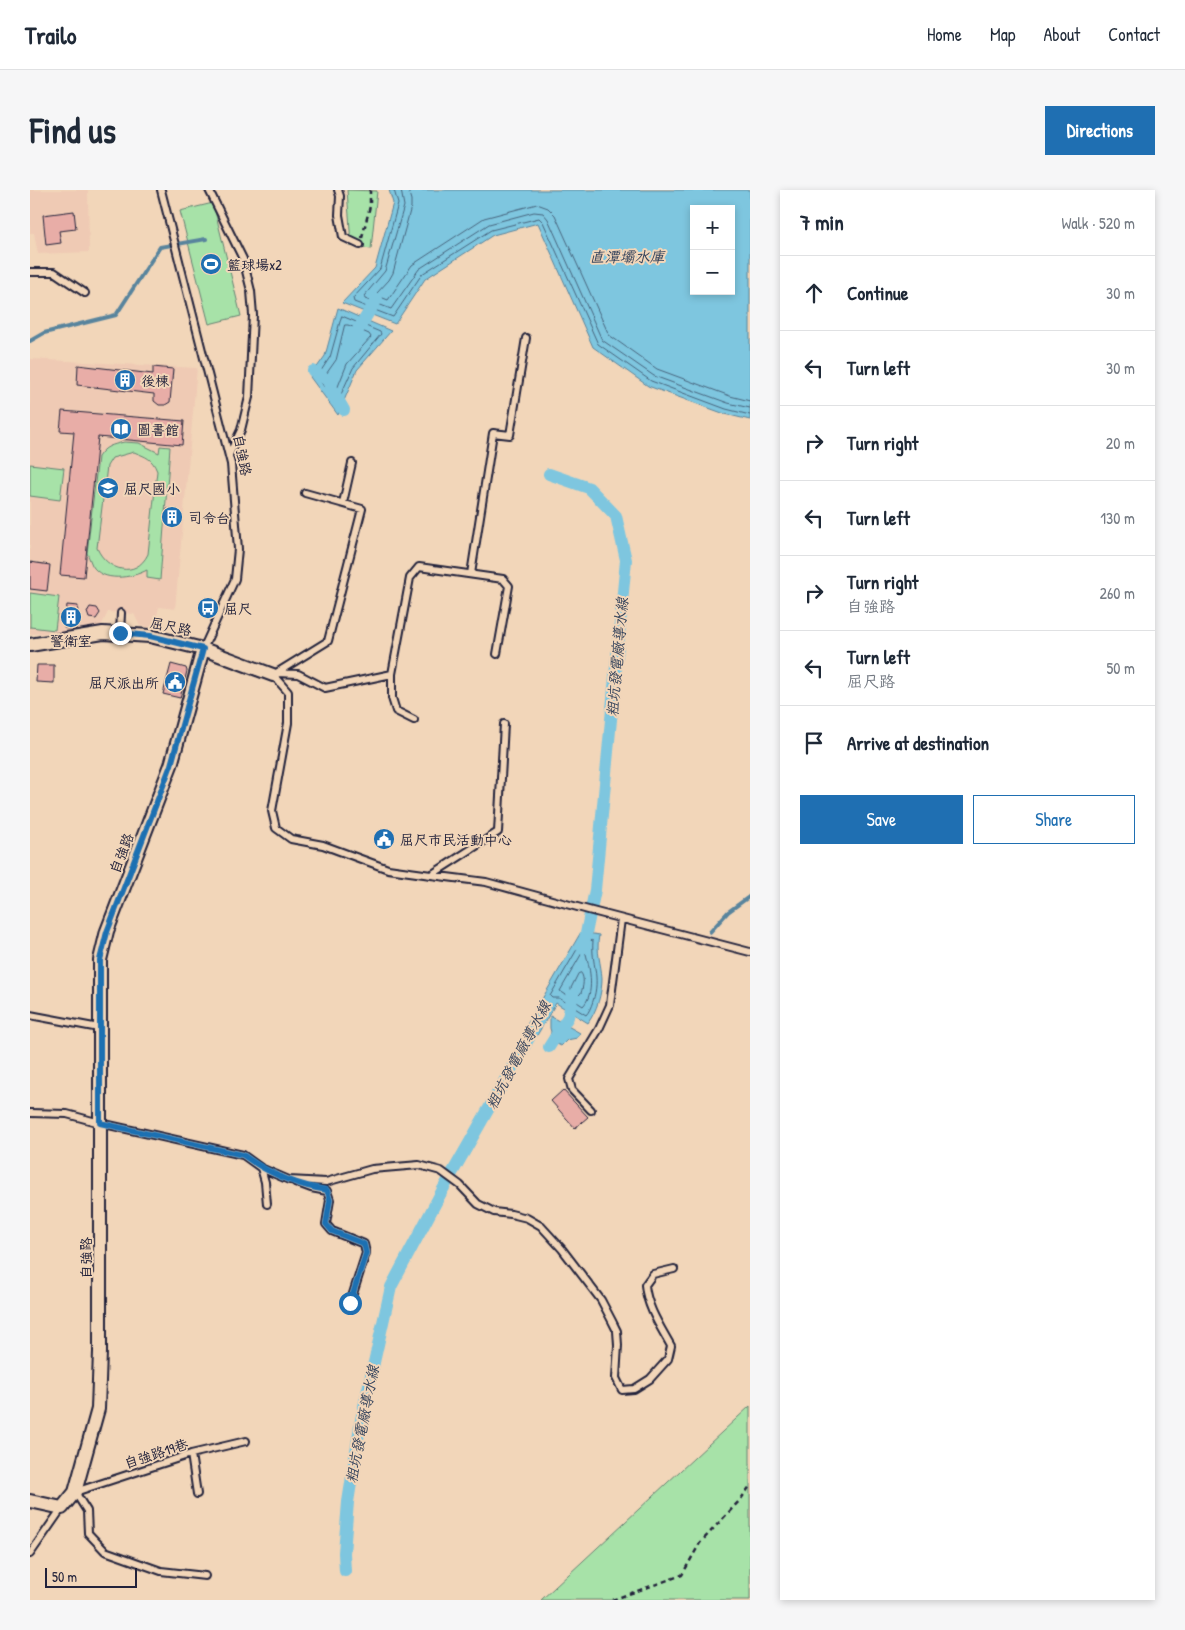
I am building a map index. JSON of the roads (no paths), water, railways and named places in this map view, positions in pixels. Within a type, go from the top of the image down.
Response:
[{"type":"street","name":"屈尺路","points":[[30,645],[103,633],[150,636],[203,649],[275,674]]},
{"type":"street","name":"自強路","points":[[62,1508],[75,1492],[98,1409],[100,1352],[100,960],[107,932],[171,765],[203,649]]},
{"type":"street","points":[[30,1501],[62,1508]]},
{"type":"lane","name":"自強路","points":[[161,190],[231,464],[238,549],[235,579],[203,649]]},
{"type":"lane","points":[[210,190],[243,259],[251,291],[253,314],[249,397],[241,430],[229,455]]},
{"type":"lane","points":[[338,190],[340,196],[339,215],[343,237],[360,245]]},
{"type":"lane","points":[[30,272],[54,272],[85,294]]},
{"type":"lane","points":[[471,574],[493,433],[510,435],[526,338]]},
{"type":"lane","points":[[343,503],[352,463]]},
{"type":"lane","points":[[275,674],[328,641],[362,509],[305,493]]},
{"type":"lane","points":[[414,720],[396,711],[392,698],[392,674],[410,578],[419,567],[503,578],[509,586],[497,654]]},
{"type":"lane","points":[[120,633],[121,613]]},
{"type":"lane","points":[[275,674],[298,674],[326,688],[392,674]]},
{"type":"lane","points":[[275,674],[288,692],[288,723],[272,811],[276,828],[291,839],[323,844],[388,869],[486,882],[750,952]]},
{"type":"lane","points":[[431,876],[498,832],[504,724]]},
{"type":"lane","points":[[591,1110],[572,1090],[569,1079],[599,1029],[610,1006],[621,919]]},
{"type":"lane","points":[[30,1015],[99,1028]]},
{"type":"lane","points":[[30,1113],[67,1114],[243,1155],[261,1168],[311,1188],[327,1190],[330,1200],[326,1224],[332,1231],[364,1244],[366,1253],[350,1303]]},
{"type":"lane","points":[[290,1180],[326,1182],[372,1169],[419,1165],[441,1171],[460,1184],[478,1204],[494,1212],[527,1218],[541,1226],[562,1249],[596,1293],[617,1331],[616,1378],[622,1390],[634,1389],[650,1379],[668,1359],[671,1346],[654,1315],[646,1294],[645,1285],[653,1274],[674,1269]]},
{"type":"lane","points":[[261,1168],[265,1182],[267,1204]]},
{"type":"lane","name":"自強路19巷","points":[[75,1492],[191,1454],[246,1441]]},
{"type":"lane","points":[[191,1454],[197,1494]]},
{"type":"lane","points":[[75,1492],[87,1511],[88,1533],[105,1551],[161,1570],[205,1576]]},
{"type":"lane","points":[[30,1554],[62,1508]]},
{"type":"water","name":"直潭壩水庫","points":[[389,190],[750,190],[750,420],[725,414],[648,386],[593,347],[538,223],[493,235],[425,279],[395,324],[342,303],[375,268],[393,203]]},
{"type":"water","points":[[338,308],[391,331],[357,370],[338,415],[310,377],[325,356]]},
{"type":"water","points":[[581,932],[599,935],[598,952],[602,978],[600,996],[596,1007],[588,1023],[556,1003],[536,1037],[524,1030]]},
{"type":"water","points":[[550,1016],[580,1033],[577,1038],[567,1040],[561,1046],[549,1040],[551,1032]]},
{"type":"waterway","points":[[30,341],[44,333],[116,315],[160,247],[206,239]]},
{"type":"waterway","points":[[356,333],[377,299]]},
{"type":"waterway","points":[[313,371],[327,380],[344,410]]},
{"type":"waterway","name":"粗坑發電廠導水線","points":[[549,474],[589,488],[616,516],[626,560],[595,890],[583,948]]},
{"type":"waterway","points":[[710,932],[728,912],[750,896]]},
{"type":"waterway","points":[[549,1047],[568,1017],[573,995]]},
{"type":"waterway","name":"粗坑發電廠導水線","points":[[345,1571],[344,1553],[348,1502],[361,1420],[391,1287],[442,1191],[530,1036],[537,1017]]},
{"type":"place","name":"籃球場x2","points":[[211,264]]},
{"type":"place","name":"後棟","points":[[125,380]]},
{"type":"place","name":"圖書館","points":[[121,429]]},
{"type":"place","name":"屈尺國小","points":[[108,488]]},
{"type":"place","name":"司令台","points":[[172,517]]},
{"type":"place","name":"屈尺","points":[[208,608]]},
{"type":"place","name":"警衛室","points":[[71,617]]},
{"type":"place","name":"屈尺派出所","points":[[175,682]]},
{"type":"place","name":"屈尺市民活動中心","points":[[384,839]]}]
